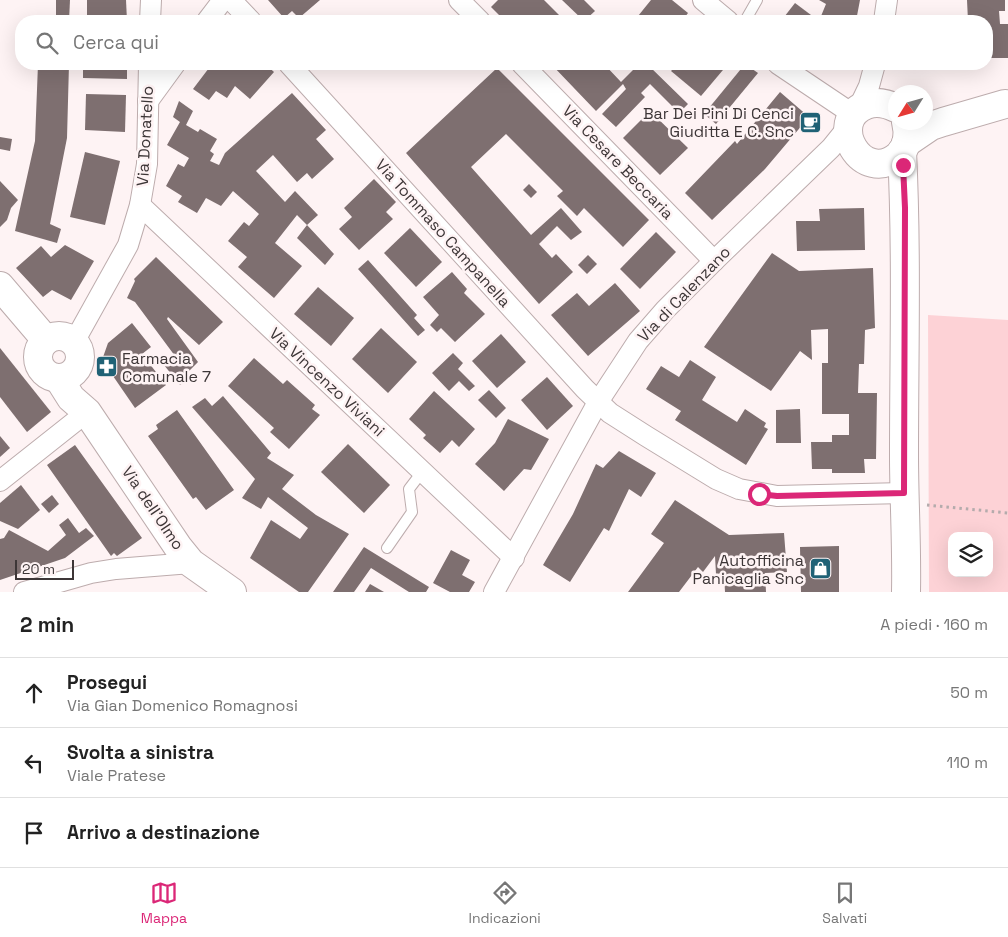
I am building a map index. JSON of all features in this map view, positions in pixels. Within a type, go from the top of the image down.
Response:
[{"type":"street","points":[[150,15],[151,0]]},
{"type":"street","points":[[212,15],[223,0]]},
{"type":"street","points":[[231,0],[245,15]]},
{"type":"street","points":[[459,0],[474,15]]},
{"type":"street","points":[[703,0],[721,15]]},
{"type":"street","points":[[885,15],[888,0]]},
{"type":"street","name":"Via Donatello","points":[[74,342],[128,245],[140,205],[147,164],[149,70]]},
{"type":"street","points":[[148,100],[170,70]]},
{"type":"street","name":"Via Tommaso Campanella","points":[[294,70],[610,413],[716,479],[739,489],[777,496],[904,498]]},
{"type":"street","name":"Via Cesare Beccaria","points":[[528,70],[714,261]]},
{"type":"street","points":[[786,70],[853,117]]},
{"type":"street","name":"Via di Calenzano","points":[[494,592],[598,402],[638,341],[665,310],[714,261],[831,148],[853,117],[867,89],[873,70]]},
{"type":"street","points":[[888,105],[878,103],[864,106],[853,117],[849,140],[853,149],[860,156],[872,163],[890,180],[905,208]]},
{"type":"street","points":[[933,107],[967,104],[1006,104]]},
{"type":"street","points":[[872,163],[880,164],[895,158],[905,139],[932,126],[1006,104]]},
{"type":"street","points":[[905,139],[904,498],[907,558],[906,592]]},
{"type":"street","name":"Via Vincenzo Viviani","points":[[140,205],[514,558]]},
{"type":"street","name":"Via dell'Olmo","points":[[0,286],[42,347],[38,362],[41,368],[52,378],[68,374],[71,398],[87,412],[178,548],[191,563],[232,592]]},
{"type":"street","name":"Via dell'Olmo","points":[[0,310],[42,347]]},
{"type":"street","points":[[42,347],[58,336],[65,337],[74,342],[80,356],[68,374]]},
{"type":"street","points":[[0,481],[87,412]]},
{"type":"street","points":[[24,592],[99,572],[191,563]]},
{"type":"lane","points":[[748,15],[757,0]]},
{"type":"lane","points":[[387,548],[412,512],[410,489],[422,472]]},
{"type":"path","points":[[904,498],[1008,513]]},
{"type":"shaded area","points":[[928,315],[1008,320],[1008,592],[929,592]]},
{"type":"building","points":[[56,0],[70,0],[69,15],[56,15]]},
{"type":"building","points":[[87,0],[126,0],[127,15],[87,15]]},
{"type":"building","points":[[268,0],[320,0],[302,15],[296,15],[292,11],[287,15],[281,15]]},
{"type":"building","points":[[498,0],[544,0],[559,15],[499,15],[491,7]]},
{"type":"building","points":[[562,0],[584,0],[595,11],[591,15],[578,15]]},
{"type":"building","points":[[651,0],[672,0],[688,13],[686,15],[639,15]]},
{"type":"building","points":[[819,0],[860,0],[857,15],[821,15],[826,4]]},
{"type":"building","points":[[967,0],[1005,0],[1005,11],[999,11],[1000,24],[1008,24],[1008,58],[993,58],[993,15],[968,15]]},
{"type":"building","points":[[795,3],[811,15],[786,15]]},
{"type":"building","points":[[38,70],[69,70],[67,138],[50,224],[61,229],[57,243],[15,231],[35,141]]},
{"type":"building","points":[[83,70],[127,70],[127,79],[83,78]]},
{"type":"building","points":[[207,70],[272,70],[274,72],[250,99],[235,86],[227,98],[216,91],[209,100],[193,89]]},
{"type":"building","points":[[495,70],[499,70],[649,220],[623,247],[584,208],[577,216],[557,196],[563,191],[506,134],[471,167],[531,235],[561,208],[582,232],[571,240],[557,226],[539,244],[552,258],[556,254],[573,272],[539,304],[406,153]]},
{"type":"building","points":[[557,70],[610,70],[621,82],[633,70],[653,70],[688,104],[679,113],[650,84],[641,93],[645,97],[616,127],[602,114],[626,89],[623,84],[596,111]]},
{"type":"building","points":[[672,70],[723,70],[701,96]]},
{"type":"building","points":[[740,70],[754,70],[758,73],[716,124],[704,114]]},
{"type":"building","points":[[780,92],[809,117],[765,169],[712,220],[685,193],[735,141],[737,144]]},
{"type":"building","points":[[292,93],[326,130],[316,139],[334,159],[312,179],[307,173],[297,182],[273,155],[256,171],[285,202],[295,191],[318,215],[307,225],[297,215],[275,243],[302,266],[274,298],[238,267],[247,257],[228,241],[244,222],[249,226],[259,214],[233,191],[221,206],[206,198],[197,213],[178,202],[182,196],[166,186],[178,164],[184,167],[189,158],[167,145],[180,122],[173,117],[179,101],[193,111],[186,125],[198,132],[200,129],[217,139],[210,151],[214,154],[210,161],[219,165],[225,153]]},
{"type":"building","points":[[86,94],[126,95],[125,132],[85,130]]},
{"type":"building","points":[[650,111],[688,148],[660,175],[623,138]]},
{"type":"building","points":[[0,137],[12,139],[10,151],[0,149]]},
{"type":"building","points":[[85,152],[120,161],[105,225],[70,217]]},
{"type":"building","points":[[374,179],[396,202],[386,212],[393,219],[359,250],[339,229],[352,217],[344,208]]},
{"type":"building","points":[[0,181],[18,200],[11,208],[7,220],[0,227]]},
{"type":"building","points":[[529,184],[537,192],[531,198],[523,190]]},
{"type":"building","points":[[864,208],[865,250],[797,251],[796,221],[820,221],[819,209]]},
{"type":"building","points":[[307,225],[334,254],[325,265],[297,238]]},
{"type":"building","points":[[410,228],[442,262],[416,287],[384,253]]},
{"type":"building","points":[[656,232],[676,252],[640,289],[620,269]]},
{"type":"building","points":[[65,245],[94,261],[71,300],[52,290],[43,297],[16,268],[41,246],[51,257]]},
{"type":"building","points":[[772,253],[799,271],[873,268],[875,328],[865,330],[864,364],[859,364],[858,393],[877,393],[876,459],[864,459],[865,473],[832,473],[832,469],[812,469],[811,442],[832,442],[832,435],[849,435],[849,414],[822,414],[822,363],[828,363],[828,329],[811,330],[812,360],[800,351],[771,391],[704,347]]},
{"type":"building","points":[[588,255],[597,264],[587,274],[578,265]]},
{"type":"building","points":[[156,257],[223,322],[199,345],[168,317],[167,319],[198,362],[188,372],[191,377],[180,385],[164,365],[175,356],[135,302],[127,298],[135,281],[134,279]]},
{"type":"building","points":[[368,260],[417,315],[414,318],[425,330],[418,336],[358,269]]},
{"type":"building","points":[[452,272],[467,289],[464,293],[485,314],[455,342],[441,328],[437,332],[430,325],[439,315],[423,297]]},
{"type":"building","points":[[615,283],[640,311],[588,356],[551,315],[577,293],[589,306]]},
{"type":"building","points":[[318,287],[354,318],[331,346],[294,314]]},
{"type":"building","points":[[132,323],[151,347],[142,354],[166,385],[135,408],[102,360],[108,343]]},
{"type":"building","points":[[381,328],[417,362],[388,393],[352,359]]},
{"type":"building","points":[[501,334],[526,362],[497,388],[472,361]]},
{"type":"building","points":[[0,348],[51,412],[27,432],[0,397]]},
{"type":"building","points":[[453,353],[463,363],[458,369],[475,386],[469,391],[459,381],[449,391],[432,373]]},
{"type":"building","points":[[254,358],[283,384],[287,380],[315,405],[312,409],[320,415],[289,449],[270,432],[274,428],[228,386]]},
{"type":"building","points":[[690,360],[716,377],[702,400],[737,422],[745,409],[766,423],[764,427],[768,429],[746,465],[675,420],[681,411],[646,389],[661,366],[679,377]]},
{"type":"building","points":[[547,377],[573,406],[547,430],[521,400]]},
{"type":"building","points":[[489,390],[506,408],[496,418],[478,400]]},
{"type":"building","points":[[434,391],[475,429],[459,447],[452,440],[440,453],[423,438],[426,435],[409,419]]},
{"type":"building","points":[[223,396],[271,453],[267,458],[294,475],[282,489],[316,515],[349,534],[308,592],[299,592],[250,558],[271,520],[300,539],[308,528],[268,497],[261,509],[242,498],[255,479],[192,407],[205,398],[212,406]]},
{"type":"building","points":[[800,409],[801,443],[776,443],[776,410]]},
{"type":"building","points":[[177,410],[234,490],[206,510],[196,497],[193,499],[148,436],[158,429],[156,425]]},
{"type":"building","points":[[508,419],[549,439],[531,470],[524,469],[504,491],[475,464],[495,443]]},
{"type":"building","points":[[0,436],[10,448],[0,457]]},
{"type":"building","points":[[348,444],[390,485],[364,513],[321,472]]},
{"type":"building","points":[[75,445],[142,538],[117,556],[114,553],[111,556],[47,465]]},
{"type":"building","points":[[619,451],[656,473],[641,497],[629,489],[609,531],[604,528],[570,582],[543,565],[573,514],[596,464],[603,468]]},
{"type":"building","points":[[21,485],[40,510],[18,529],[0,521],[0,503]]},
{"type":"building","points":[[52,495],[59,504],[49,513],[41,504]]},
{"type":"building","points":[[675,500],[729,535],[784,533],[787,572],[765,573],[766,592],[725,592],[724,573],[716,574],[715,556],[703,572],[698,567],[679,592],[628,592],[664,543],[651,534]]},
{"type":"building","points":[[68,518],[79,533],[86,528],[94,536],[65,558],[0,580],[0,539],[4,538],[9,530],[48,551],[66,535],[59,525]]},
{"type":"building","name":"Autofficina Panicaglia Snc","points":[[839,546],[839,592],[801,592],[800,547]]},
{"type":"building","points":[[364,547],[429,587],[426,592],[409,592],[371,568],[354,592],[333,592]]},
{"type":"building","points":[[451,550],[470,560],[462,575],[475,582],[469,592],[450,592],[433,583]]},
{"type":"building","points":[[370,584],[384,592],[365,592]]},
{"type":"place","name":"Bar Dei Pini Di Cenci Giuditta E C. Snc","points":[[810,122]]},
{"type":"place","name":"Farmacia Comunale 7","points":[[106,367]]},
{"type":"place","name":"Autofficina Panicaglia Snc","points":[[820,569]]},
{"type":"route","points":[[759,494],[777,496],[904,493],[905,208],[903,165]]}]
